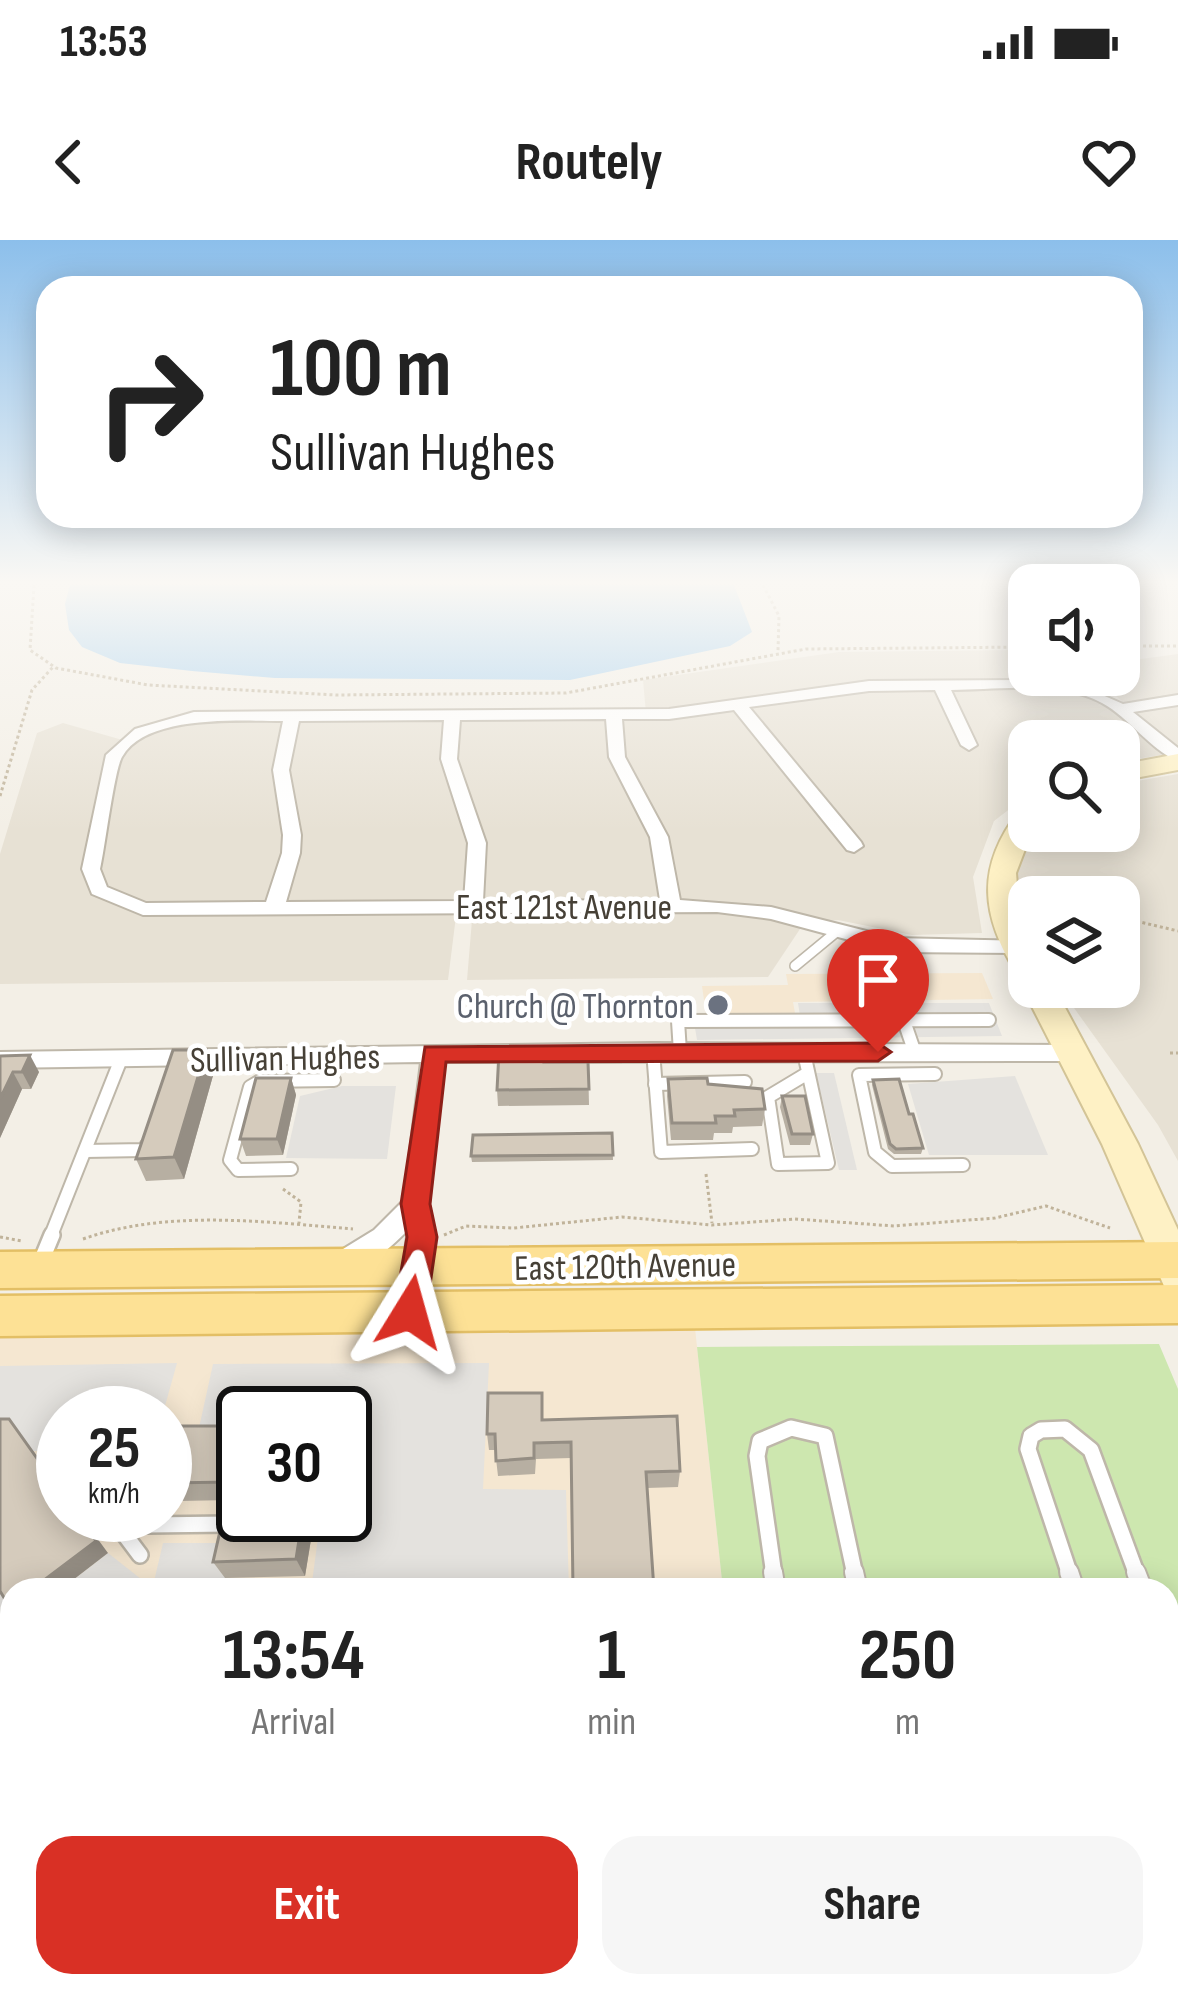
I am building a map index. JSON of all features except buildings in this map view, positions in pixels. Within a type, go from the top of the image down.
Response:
[{"type":"main road","name":"East 120th Avenue","points":[[29,1261],[350,1248],[1176,1265]]},
{"type":"main road","name":"East 120th Avenue","points":[[0,1316],[1178,1304]]},
{"type":"street","points":[[274,908],[291,854],[281,770],[292,715],[614,714],[739,705],[869,686],[1051,686],[1088,692],[1121,709],[1178,759]]},
{"type":"street","points":[[941,686],[969,745]]},
{"type":"street","points":[[1121,709],[1178,700]]},
{"type":"street","points":[[739,705],[854,846]]},
{"type":"street","points":[[452,714],[449,759],[477,843],[473,907]]},
{"type":"street","points":[[614,714],[617,757],[659,837],[671,906]]},
{"type":"street","name":"East 121st Avenue","points":[[292,715],[194,717],[148,729],[126,741],[111,760],[91,869],[93,881],[109,897],[143,909],[753,909],[835,933],[1008,956]]},
{"type":"street","points":[[1140,768],[1178,759]]},
{"type":"street","points":[[1008,847],[999,872],[1000,898],[1008,919]]},
{"type":"street","points":[[1049,1008],[1176,1265]]},
{"type":"street","name":"Sullivan Hughes","points":[[0,1060],[121,1059],[170,1068],[434,1053],[680,1052],[806,1063],[915,1052],[1073,1053]]},
{"type":"street","points":[[410,1312],[427,1253],[416,1204],[434,1053]]},
{"type":"street","points":[[350,1248],[383,1238],[416,1204]]},
{"type":"lane","points":[[795,966],[835,933]]},
{"type":"lane","points":[[680,1052],[678,1021],[989,1020]]},
{"type":"lane","points":[[904,1021],[915,1052]]},
{"type":"lane","points":[[653,1052],[661,1152],[752,1149]]},
{"type":"lane","points":[[29,1261],[85,1151],[121,1059]]},
{"type":"lane","points":[[806,1063],[828,1162],[778,1164],[768,1097],[806,1063]]},
{"type":"lane","points":[[934,1074],[859,1075],[875,1152],[892,1166],[963,1165]]},
{"type":"lane","points":[[290,1169],[238,1170],[230,1160],[250,1088],[260,1081],[334,1080]]},
{"type":"lane","points":[[655,1084],[745,1082]]},
{"type":"lane","points":[[85,1151],[144,1150],[150,1132]]},
{"type":"lane","points":[[774,1578],[757,1456],[760,1441],[784,1429],[808,1429],[825,1436],[855,1578]]},
{"type":"lane","points":[[1071,1578],[1028,1449],[1031,1436],[1041,1430],[1065,1430],[1091,1450],[1139,1578]]},
{"type":"lane","points":[[130,1542],[140,1555]]},
{"type":"path","points":[[53,667],[148,685],[335,694],[566,693],[704,667]]},
{"type":"path","points":[[0,796],[32,690],[53,667]]},
{"type":"path","points":[[1140,921],[1178,931]]},
{"type":"path","points":[[1170,1053],[1178,1053]]},
{"type":"path","points":[[706,1174],[712,1225]]},
{"type":"path","points":[[278,1180],[284,1192],[301,1202],[299,1225]]},
{"type":"path","points":[[427,1253],[466,1226],[514,1228],[622,1217],[712,1225],[794,1219],[894,1226],[1046,1207],[1068,1210],[1110,1228]]},
{"type":"path","points":[[0,1237],[29,1261],[101,1230],[213,1221],[299,1225],[350,1248]]},
{"type":"shaded area","points":[[734,667],[1008,667],[1008,696],[1093,696],[1128,707],[1116,696],[1140,696],[1140,667],[1178,667],[1178,752],[1140,758],[1140,720],[1008,720],[1008,810],[994,821],[973,877],[982,933],[912,935],[838,920],[804,923],[768,977],[467,980],[473,908],[457,908],[448,980],[0,984],[0,854],[37,733],[63,723],[126,741],[180,719],[646,713],[643,680]]},
{"type":"shaded area","points":[[1178,774],[1178,1161],[1158,1125],[1074,1008],[1140,1008],[1140,876],[1015,874],[1020,852],[1140,852],[1140,780]]},
{"type":"shaded area","points":[[982,973],[993,999],[793,1002],[795,1013],[706,1014],[702,986],[788,985],[786,974]]},
{"type":"shaded area","points":[[798,1003],[989,1003],[1002,1036],[697,1040],[695,1028],[802,1028]]},
{"type":"shaded area","points":[[816,1073],[834,1073],[857,1170],[839,1170]]},
{"type":"shaded area","points":[[1015,1076],[1048,1155],[929,1155],[908,1084]]},
{"type":"shaded area","points":[[342,1086],[396,1086],[387,1159],[286,1158],[300,1096]]},
{"type":"shaded area","points":[[695,1328],[722,1578],[0,1578],[0,1338]]},
{"type":"shaded area","points":[[177,1363],[171,1386],[36,1386],[36,1451],[0,1434],[0,1366]]},
{"type":"shaded area","points":[[489,1363],[483,1489],[566,1490],[569,1578],[313,1578],[317,1542],[372,1542],[372,1386],[216,1386],[216,1437],[197,1437],[213,1364]]},
{"type":"shaded area","points":[[163,1543],[232,1543],[225,1578],[155,1578]]},
{"type":"shaded area","points":[[108,1553],[140,1578],[76,1578]]},
{"type":"green space","points":[[1159,1344],[1178,1389],[1178,1578],[722,1578],[697,1347]]},
{"type":"water","points":[[156,667],[631,667],[570,680],[275,678]]},
{"type":"place","name":"Church @ Thornton","points":[[718,1005]]},
{"type":"route","points":[[410,1312],[422,1237],[416,1204],[434,1053],[878,1052]]}]
